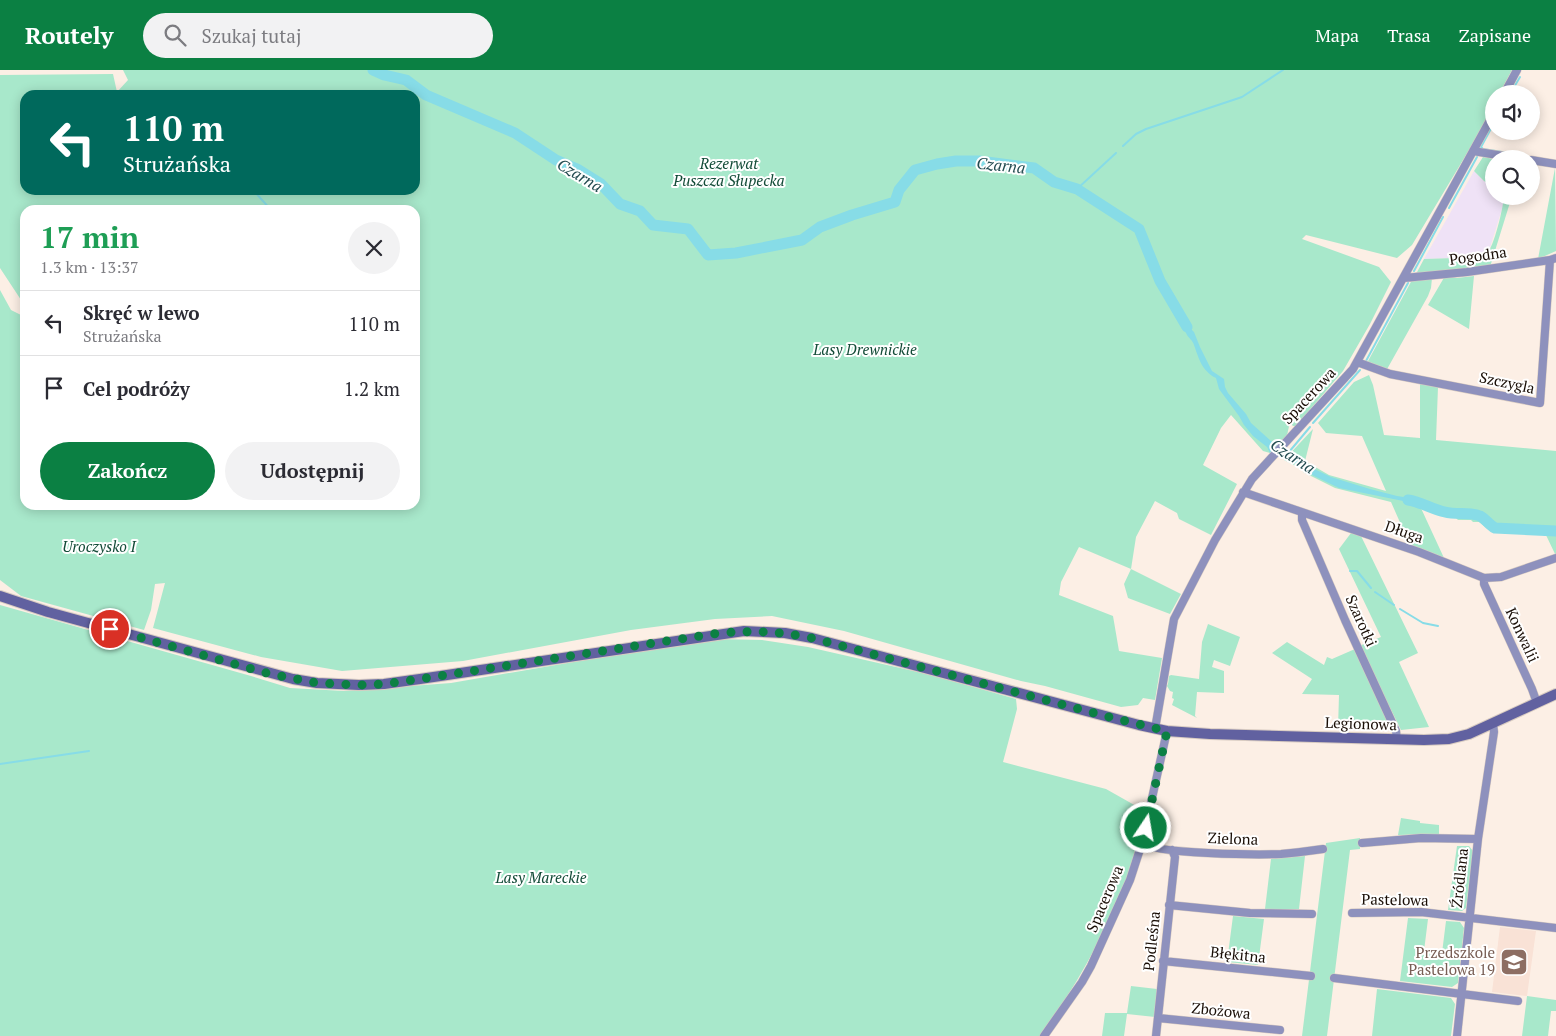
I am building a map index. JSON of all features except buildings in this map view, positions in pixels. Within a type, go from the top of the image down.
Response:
[{"type":"main road","name":"Legionowa","points":[[0,596],[57,615],[270,674],[317,683],[346,685],[384,684],[713,634],[744,631],[785,633],[844,646],[1167,731],[1237,736],[1397,740],[1449,738],[1469,734],[1556,694]]},
{"type":"street","points":[[1509,85],[1517,70]]},
{"type":"street","name":"Spacerowa","points":[[1155,729],[1174,619],[1207,555],[1252,479],[1353,369],[1485,129]]},
{"type":"street","points":[[1473,151],[1485,153]]},
{"type":"street","points":[[1540,161],[1556,164]]},
{"type":"street","name":"Pogodna","points":[[1404,278],[1467,272],[1553,259]]},
{"type":"street","name":"Szczygla","points":[[1357,362],[1390,374],[1540,403],[1553,259]]},
{"type":"street","name":"Długa","points":[[1243,492],[1411,549],[1484,578]]},
{"type":"street","name":"Szarotki","points":[[1302,513],[1302,518],[1345,620],[1396,731],[1397,740]]},
{"type":"street","points":[[1484,578],[1501,577],[1556,558]]},
{"type":"street","name":"Konwalii","points":[[1484,578],[1484,584],[1537,703]]},
{"type":"street","name":"Źródlana","points":[[1457,1036],[1478,840],[1494,732],[1493,724]]},
{"type":"street","name":"Spacerowa","points":[[1044,1036],[1091,966],[1130,880],[1142,843],[1167,731]]},
{"type":"street","points":[[1362,843],[1421,838],[1478,840]]},
{"type":"street","name":"Zielona","points":[[1142,843],[1147,847],[1172,850],[1282,854],[1323,849]]},
{"type":"street","name":"Podleśna","points":[[1156,1036],[1175,857],[1172,850]]},
{"type":"street","points":[[1169,905],[1250,913],[1312,914]]},
{"type":"street","name":"Pastelowa","points":[[1352,913],[1421,912],[1556,928]]},
{"type":"street","name":"Błękitna","points":[[1163,960],[1311,976]]},
{"type":"street","points":[[1334,978],[1518,1001]]},
{"type":"street","name":"Zbożowa","points":[[1158,1018],[1280,1030]]},
{"type":"shaded area","points":[[1474,171],[1485,182],[1485,205],[1503,205],[1488,254],[1485,257],[1424,259]]},
{"type":"shaded area","name":"Przedszkole Pastelowa 19","points":[[1500,927],[1536,931],[1527,996],[1492,992]]},
{"type":"green space","name":"Lasy Drewnickie","points":[[123,70],[1512,70],[1504,85],[1485,85],[1485,121],[1412,245],[1397,258],[1306,235],[1302,239],[1379,267],[1391,282],[1343,371],[1296,426],[1290,423],[1286,436],[1270,453],[1263,451],[1231,415],[1221,428],[1203,465],[1237,484],[1211,535],[1179,519],[1177,513],[1155,501],[1136,537],[1131,569],[1079,547],[1061,582],[1059,595],[1113,616],[1119,651],[1162,658],[1155,700],[1143,698],[1138,705],[1121,707],[844,631],[772,616],[715,619],[631,630],[463,661],[342,671],[261,657],[153,628],[165,583],[155,584],[151,610],[144,630],[21,596],[0,580],[0,290],[11,310],[20,314],[20,510],[420,510],[420,205],[20,205],[20,298],[0,268],[0,75],[113,74],[117,90],[20,90],[20,195],[420,195],[420,90],[119,90],[128,80]]},
{"type":"green space","points":[[1483,157],[1485,157],[1485,182],[1474,171]]},
{"type":"green space","points":[[1555,168],[1556,251],[1538,259]]},
{"type":"green space","points":[[1502,205],[1509,205],[1490,267],[1416,274],[1424,259],[1485,257],[1492,245]]},
{"type":"green space","points":[[1445,276],[1457,278],[1474,276],[1469,329],[1428,305]]},
{"type":"green space","points":[[1432,278],[1428,296],[1386,371],[1367,363],[1412,280]]},
{"type":"green space","points":[[1369,375],[1384,435],[1420,438],[1420,382],[1438,387],[1436,440],[1556,451],[1556,556],[1545,533],[1489,530],[1479,522],[1458,520],[1455,517],[1420,506],[1444,558],[1410,545],[1391,502],[1335,488],[1284,460],[1313,429],[1305,461],[1329,475],[1386,491],[1362,436],[1326,433],[1318,423],[1354,382]]},
{"type":"green space","points":[[1351,533],[1361,536],[1418,653],[1399,662],[1429,727],[1401,730],[1359,646],[1381,637],[1339,549]]},
{"type":"green space","points":[[1131,569],[1181,594],[1170,614],[1128,598],[1124,584]]},
{"type":"green space","name":"Lasy Mareckie","points":[[0,605],[290,688],[344,691],[451,683],[585,660],[607,650],[714,639],[762,640],[808,647],[931,675],[1016,699],[1017,709],[1003,762],[1106,789],[1145,811],[1133,860],[1103,934],[1080,976],[1040,1036],[0,1036]]},
{"type":"green space","points":[[1208,624],[1240,637],[1230,666],[1214,660],[1212,667],[1224,671],[1224,693],[1197,692],[1195,716],[1197,718],[1172,705],[1174,699],[1172,698],[1173,692],[1167,686],[1169,676],[1171,675],[1199,679],[1202,642]]},
{"type":"green space","points":[[1287,642],[1324,665],[1327,657],[1332,659],[1355,649],[1390,725],[1387,729],[1338,728],[1339,695],[1302,694],[1312,679],[1272,653]]},
{"type":"green space","points":[[1401,818],[1439,825],[1439,834],[1398,835]]},
{"type":"green space","points":[[1360,838],[1360,849],[1350,850],[1327,1036],[1302,1036],[1326,843]]},
{"type":"green space","points":[[1457,846],[1469,846],[1473,851],[1466,908],[1462,911],[1448,910]]},
{"type":"green space","points":[[1305,856],[1299,909],[1265,909],[1271,859]]},
{"type":"green space","points":[[1233,916],[1264,919],[1258,965],[1227,962]]},
{"type":"green space","points":[[1408,918],[1428,919],[1424,951],[1442,953],[1446,921],[1460,922],[1464,928],[1458,983],[1452,987],[1400,981]]},
{"type":"green space","points":[[1131,986],[1157,989],[1155,1017],[1127,1014],[1124,1036],[1102,1036],[1105,1013],[1127,1013]]},
{"type":"green space","points":[[1377,989],[1451,998],[1455,1004],[1451,1036],[1372,1036]]},
{"type":"green space","points":[[1527,996],[1556,1000],[1556,1011],[1551,1011],[1548,1036],[1522,1036]]},
{"type":"water","points":[[1183,315],[1187,325],[1194,332],[1212,371],[1224,379],[1228,393],[1246,414],[1251,423],[1271,441],[1290,452],[1292,456],[1308,466],[1331,477],[1397,496],[1423,500],[1423,505],[1339,488],[1314,476],[1296,464],[1270,453],[1267,447],[1253,436],[1244,425],[1219,389],[1216,378],[1207,372],[1181,321],[1179,316]]},
{"type":"waterway","name":"Czarna","points":[[373,70],[384,75],[406,80],[419,90]]},
{"type":"waterway","points":[[1123,146],[1136,134],[1146,129],[1242,97],[1283,70]]},
{"type":"waterway","points":[[1515,85],[1520,77]]},
{"type":"waterway","name":"Czarna","points":[[420,90],[426,95],[515,133],[556,160],[577,169],[601,184],[620,204],[640,211],[653,225],[688,229],[708,255],[736,253],[802,240],[820,227],[895,202],[899,190],[915,170],[937,164],[956,161],[979,161],[1034,168],[1054,182],[1077,189],[1139,229],[1160,281],[1187,327]]},
{"type":"waterway","points":[[1485,140],[1481,147],[1489,150]]},
{"type":"waterway","points":[[1077,189],[1116,153]]},
{"type":"waterway","points":[[1449,208],[1477,157]]},
{"type":"waterway","points":[[258,195],[266,205]]},
{"type":"waterway","points":[[1414,271],[1443,217]]},
{"type":"waterway","points":[[1366,361],[1408,283]]},
{"type":"waterway","points":[[1313,423],[1360,370]]},
{"type":"waterway","points":[[1289,452],[1310,427]]},
{"type":"waterway","name":"Czarna","points":[[1408,500],[1445,512],[1480,516],[1495,528],[1556,531]]},
{"type":"waterway","points":[[1350,571],[1357,571],[1371,588]]},
{"type":"waterway","points":[[1375,592],[1394,605]]},
{"type":"waterway","points":[[1400,609],[1423,623],[1438,626]]},
{"type":"waterway","points":[[0,764],[89,751]]},
{"type":"place","name":"Przedszkole Pastelowa 19","points":[[1514,962]]},
{"type":"route","points":[[110,629],[270,674],[317,683],[346,685],[384,684],[420,679],[713,634],[765,631],[812,638],[1167,731],[1146,828]]},
{"type":"park label","name":"Rezerwat Puszcza Słupecka","points":[[729,172]]},
{"type":"park label","name":"Uroczysko I","points":[[99,547]]}]
